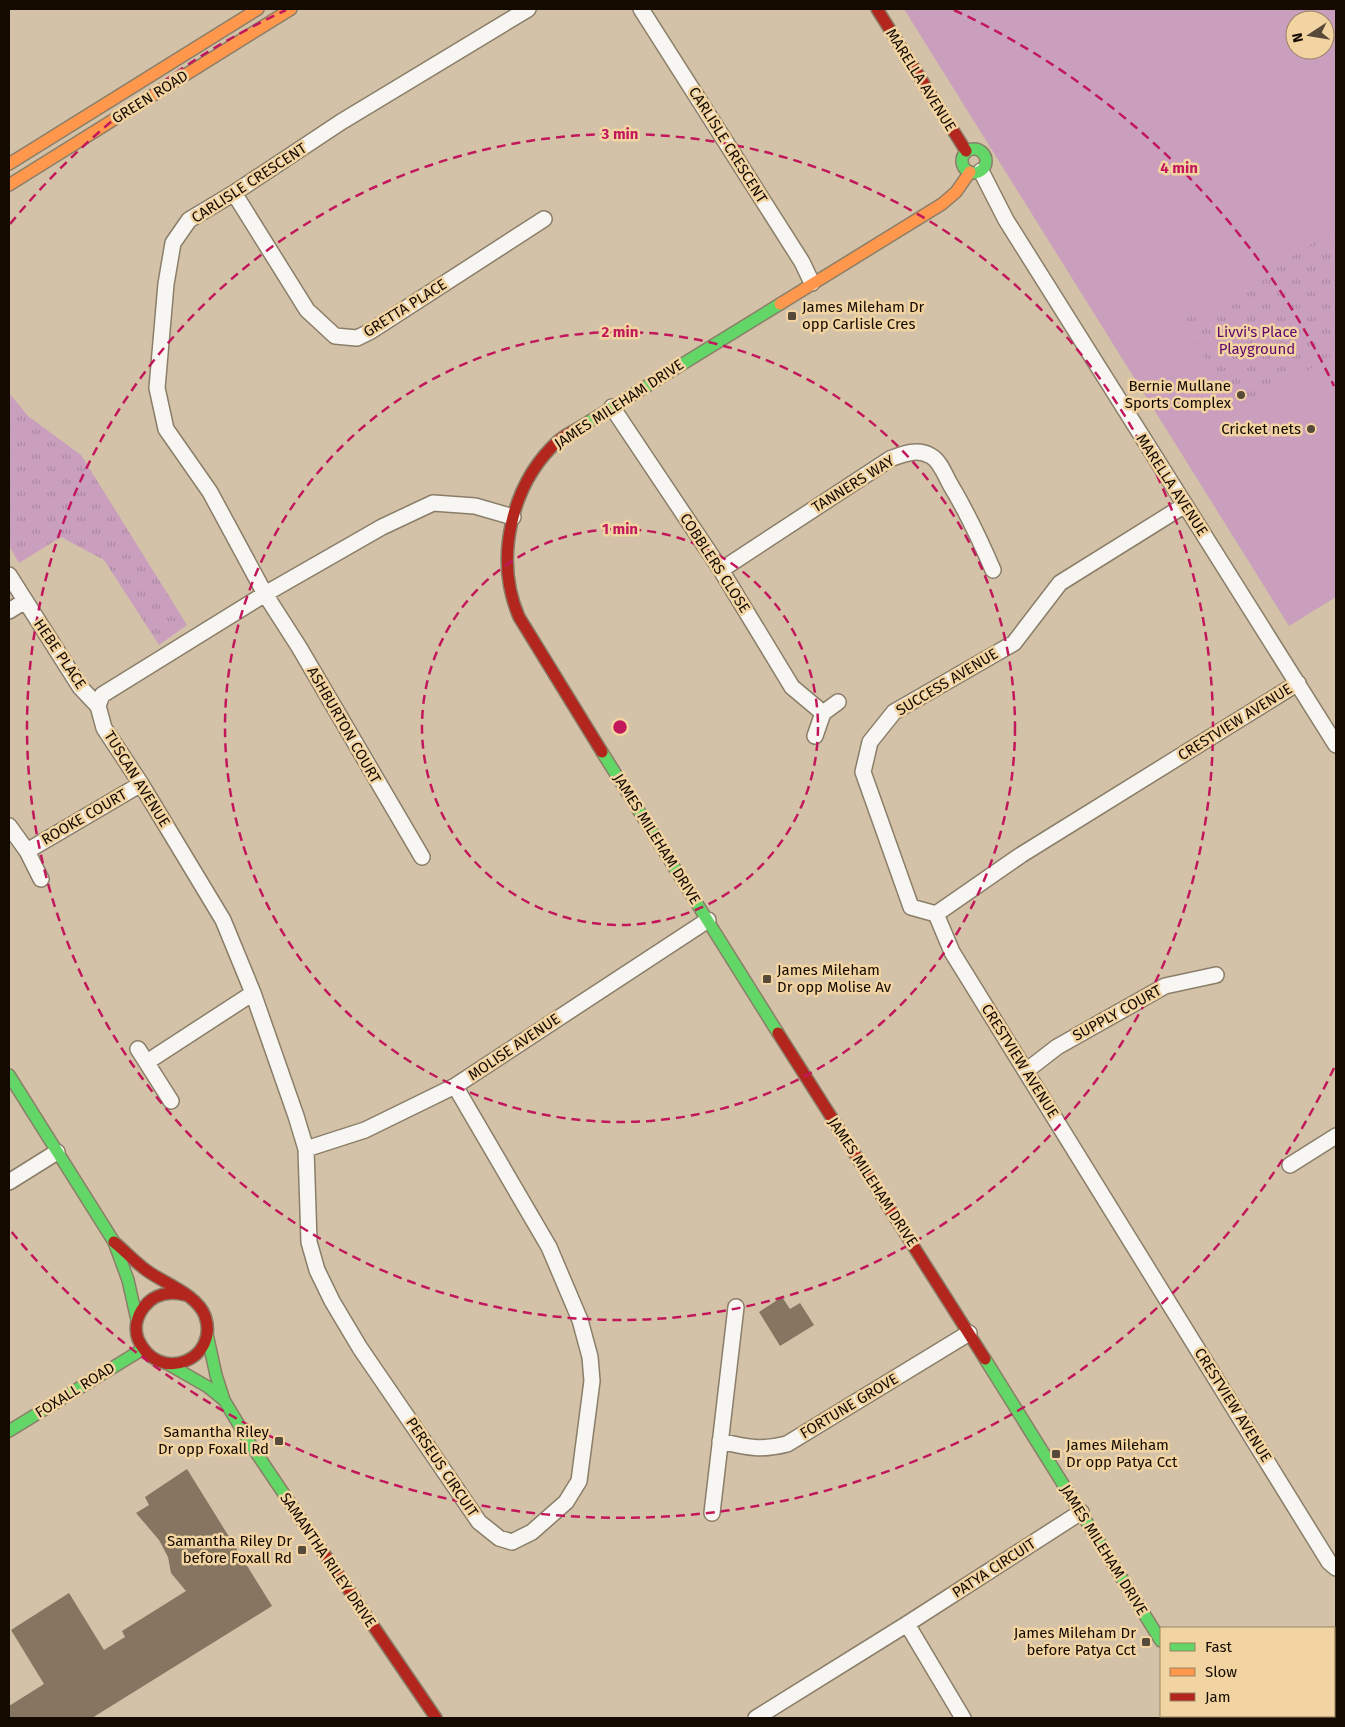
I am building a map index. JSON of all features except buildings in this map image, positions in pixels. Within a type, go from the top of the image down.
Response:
[{"type":"street","name":"GREEN ROAD","points":[[9,164],[258,9]]},
{"type":"street","name":"GREEN ROAD","points":[[9,185],[291,9]]},
{"type":"street","name":"CARLISLE CRESCENT","points":[[265,594],[210,492],[166,429],[157,388],[166,284],[173,243],[189,220],[234,193],[341,122],[528,9]]},
{"type":"street","name":"CARLISLE CRESCENT","points":[[641,9],[802,262],[812,282]]},
{"type":"street","name":"MARELLA AVENUE","points":[[877,9],[966,151]]},
{"type":"street","points":[[972,148],[985,153],[987,162],[976,172],[964,168],[962,162],[966,151],[972,148]]},
{"type":"street","name":"JAMES MILEHAM DRIVE","points":[[976,172],[942,204],[812,282],[573,430],[560,440],[548,451],[520,495],[513,517],[508,545],[507,574],[519,617],[554,676],[1160,1639]]},
{"type":"street","name":"MARELLA AVENUE","points":[[976,172],[1336,745]]},
{"type":"street","name":"GRETTA PLACE","points":[[234,193],[307,310],[335,336],[357,338],[371,331],[544,219]]},
{"type":"street","name":"COBBLERS CLOSE","points":[[612,407],[721,570],[792,687],[823,713]]},
{"type":"street","name":"TANNERS WAY","points":[[721,570],[890,459],[906,452],[920,452],[932,456],[940,466],[974,525],[993,570]]},
{"type":"street","points":[[98,706],[102,695],[265,594],[382,527],[433,503],[475,506],[513,517]]},
{"type":"street","name":"SUCCESS AVENUE","points":[[936,914],[911,908],[863,772],[870,742],[894,712],[1014,642],[1060,584],[1185,505]]},
{"type":"street","name":"HEBE PLACE","points":[[9,575],[80,687],[98,706]]},
{"type":"street","name":"ASHBURTON COURT","points":[[265,594],[299,647],[422,857]]},
{"type":"street","points":[[9,611],[25,601]]},
{"type":"street","name":"CRESTVIEW AVENUE","points":[[1298,683],[1021,855],[936,914],[952,952],[1329,1562],[1336,1568]]},
{"type":"street","points":[[815,736],[823,713],[838,702]]},
{"type":"street","name":"TUSCAN AVENUE","points":[[98,706],[104,728],[141,784],[223,920],[253,994],[306,1149]]},
{"type":"street","name":"ROOKE COURT","points":[[27,851],[141,784]]},
{"type":"street","name":"ROOKE COURT","points":[[9,826],[27,851],[41,879]]},
{"type":"street","name":"MOLISE AVENUE","points":[[306,1149],[365,1130],[455,1086],[708,920]]},
{"type":"street","name":"SUPPLY COURT","points":[[1026,1071],[1057,1047],[1165,986],[1216,975]]},
{"type":"street","points":[[147,1062],[253,994]]},
{"type":"street","points":[[138,1048],[171,1101]]},
{"type":"street","name":"SAMANTHA RILEY DRIVE","points":[[9,1075],[114,1242],[127,1273],[137,1320],[136,1332],[142,1349],[151,1358],[168,1364],[208,1387],[224,1400]]},
{"type":"street","name":"PERSEUS CIRCUIT","points":[[306,1149],[308,1242],[317,1270],[332,1301],[360,1348],[479,1522],[499,1538],[512,1542],[532,1532],[554,1514],[566,1502],[578,1481],[592,1381],[590,1356],[580,1320],[550,1247],[455,1086]]},
{"type":"street","points":[[1290,1165],[1336,1136]]},
{"type":"street","points":[[9,1182],[57,1152]]},
{"type":"street","name":"SAMANTHA RILEY DRIVE","points":[[114,1242],[147,1271],[196,1301],[203,1311],[207,1322],[207,1334],[216,1375],[224,1400],[251,1445],[436,1718]]},
{"type":"street","points":[[137,1320],[146,1304],[156,1296],[167,1293],[185,1295]]},
{"type":"street","points":[[712,1513],[736,1306]]},
{"type":"street","name":"FORTUNE GROVE","points":[[720,1441],[757,1449],[787,1444],[969,1333]]},
{"type":"street","points":[[168,1364],[180,1364],[196,1355],[204,1346],[207,1334]]},
{"type":"street","name":"FOXALL ROAD","points":[[9,1431],[142,1349]]},
{"type":"street","name":"PATYA CIRCUIT","points":[[756,1718],[1081,1512]]},
{"type":"street","points":[[907,1624],[963,1718]]},
{"type":"green space","name":"Bernie Mullane Sports Complex","points":[[904,9],[1336,9],[1336,597],[1289,626]]},
{"type":"green space","name":"Livvi's Place Playground","points":[[1336,229],[1336,352],[1246,411],[1226,389],[1174,313],[1188,303],[1197,316]]},
{"type":"green space","points":[[9,393],[28,416],[81,455],[187,625],[159,645],[104,560],[61,537],[19,563],[9,546]]},
{"type":"traffic: fast","points":[[974,149],[983,152],[986,161],[983,170],[974,173],[965,170],[962,161],[965,152],[974,149]]},
{"type":"traffic: fast","points":[[577,429],[780,304]]},
{"type":"traffic: fast","points":[[602,752],[778,1033]]},
{"type":"traffic: fast","points":[[9,1075],[114,1242],[128,1280],[137,1320]]},
{"type":"traffic: fast","points":[[207,1334],[216,1375],[224,1400],[251,1445],[325,1555]]},
{"type":"traffic: fast","points":[[9,1431],[143,1349]]},
{"type":"traffic: fast","points":[[985,1359],[1160,1639]]},
{"type":"traffic: fast","points":[[168,1364],[208,1387],[224,1400]]},
{"type":"traffic: slow","points":[[9,164],[258,9]]},
{"type":"traffic: slow","points":[[9,185],[291,9]]},
{"type":"traffic: slow","points":[[780,304],[942,204],[956,192],[970,172]]},
{"type":"traffic: jam","points":[[877,9],[966,151]]},
{"type":"traffic: jam","points":[[577,429],[558,441],[542,459],[529,478],[518,500],[508,547],[508,571],[512,595],[519,617],[602,752]]},
{"type":"traffic: jam","points":[[778,1033],[985,1359]]},
{"type":"traffic: jam","points":[[114,1242],[146,1270],[195,1301],[205,1316],[207,1331],[204,1344],[196,1355],[185,1361],[172,1364],[159,1361],[148,1353],[138,1339],[136,1331],[138,1318],[144,1307],[157,1296],[173,1293],[185,1295]]},
{"type":"traffic: jam","points":[[325,1555],[436,1718]]},
{"type":"place","name":"James Mileham Dr opp Carlisle Cres","points":[[792,316]]},
{"type":"place","name":"Bernie Mullane Sports Complex","points":[[1241,395]]},
{"type":"place","name":"Cricket nets","points":[[1311,429]]},
{"type":"place","name":"James Mileham Dr opp Molise Av","points":[[767,979]]},
{"type":"place","name":"Samantha Riley Dr opp Foxall Rd","points":[[279,1441]]},
{"type":"place","name":"James Mileham Dr opp Patya Cct","points":[[1056,1454]]},
{"type":"place","name":"Samantha Riley Dr before Foxall Rd","points":[[302,1550]]},
{"type":"place","name":"James Mileham Dr before Patya Cct","points":[[1146,1642]]}]
